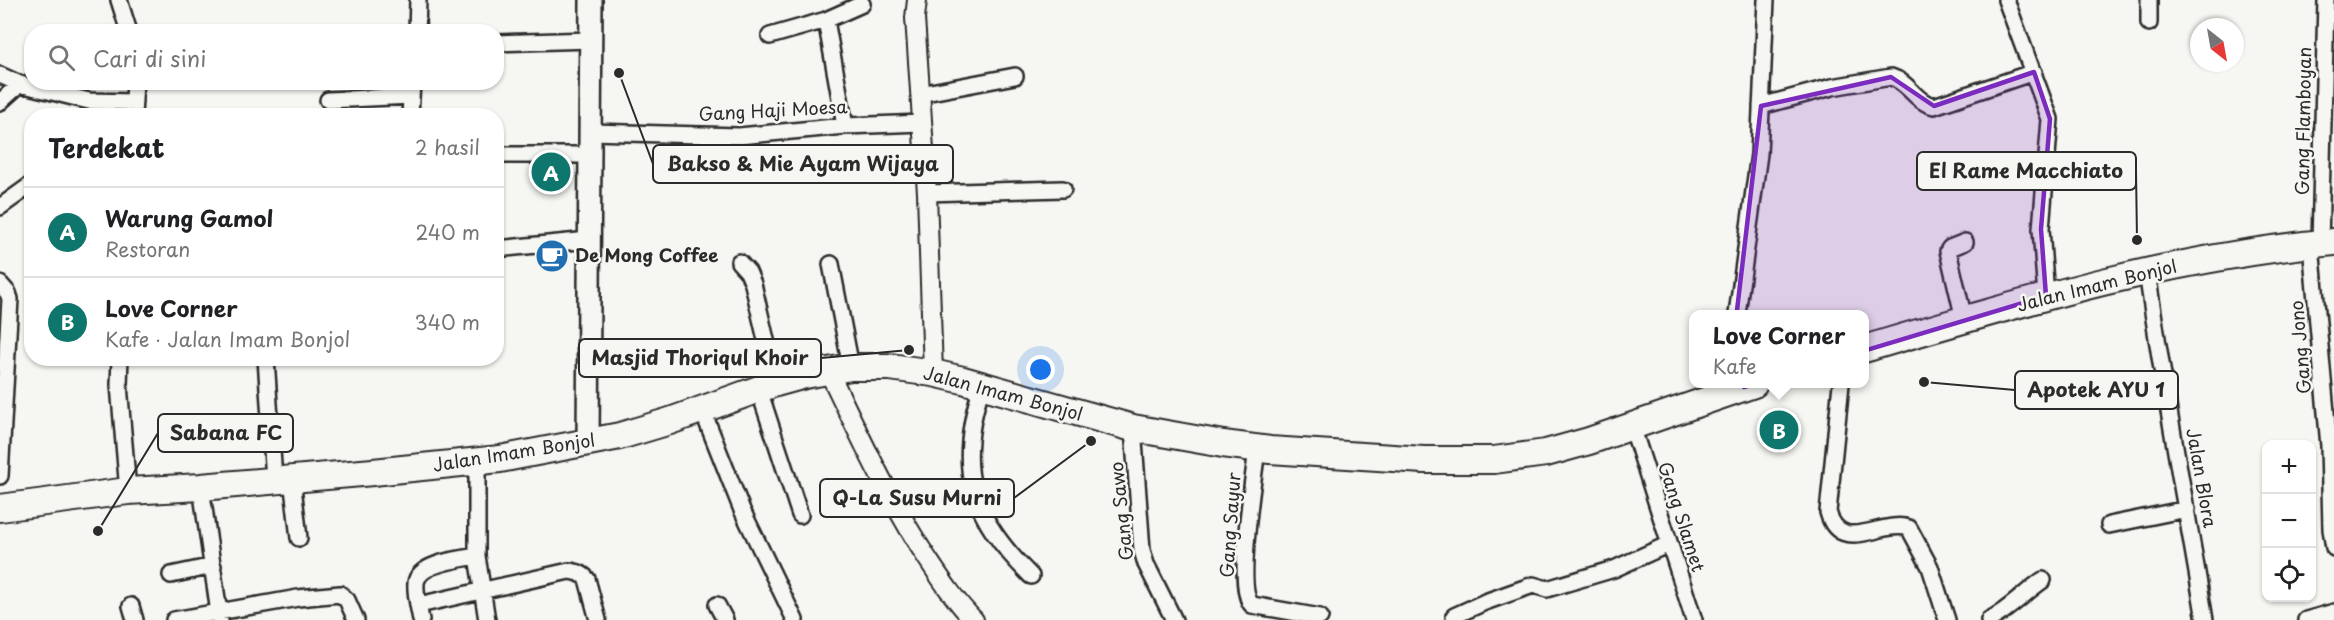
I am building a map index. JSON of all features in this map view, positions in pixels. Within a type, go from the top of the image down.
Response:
[{"type":"highway","name":"Jalan Imam Bonjol","points":[[1869,348],[2046,296],[2147,271],[2322,244]]},
{"type":"highway","name":"Jalan Imam Bonjol","points":[[0,508],[128,491],[201,487],[477,462],[588,443],[643,429],[767,387],[840,368],[890,367],[933,373],[1133,428],[1257,449],[1351,457],[1494,460],[1546,453],[1589,441],[1739,388]]},
{"type":"main road","points":[[588,443],[591,0]]},
{"type":"street","points":[[119,0],[126,24]]},
{"type":"street","points":[[417,24],[418,0]]},
{"type":"street","points":[[917,0],[915,18],[927,193],[933,373]]},
{"type":"street","points":[[1738,310],[1759,154],[1766,0]]},
{"type":"street","points":[[2006,0],[2050,119],[2041,229],[2046,296]]},
{"type":"street","points":[[2149,0],[2150,23]]},
{"type":"street","name":"Gang Flamboyan","points":[[2322,244],[2326,0]]},
{"type":"street","points":[[770,36],[826,20],[862,4]]},
{"type":"street","points":[[826,20],[845,126]]},
{"type":"street","points":[[504,43],[591,40]]},
{"type":"street","points":[[1761,106],[1832,87],[1891,77],[1899,79],[1924,104],[1934,106],[2034,72]]},
{"type":"street","points":[[0,75],[24,85]]},
{"type":"street","points":[[920,94],[1015,76]]},
{"type":"street","points":[[0,102],[20,84]]},
{"type":"street","points":[[44,90],[128,108]]},
{"type":"street","points":[[134,108],[135,90]]},
{"type":"street","points":[[328,100],[403,90]]},
{"type":"street","points":[[410,108],[411,90]]},
{"type":"street","points":[[85,108],[88,101]]},
{"type":"street","name":"Gang Haji Moesa","points":[[590,132],[739,136],[845,126],[922,123]]},
{"type":"street","points":[[504,155],[590,155]]},
{"type":"street","points":[[927,193],[1063,189]]},
{"type":"street","points":[[0,207],[24,190]]},
{"type":"street","points":[[504,248],[589,240]]},
{"type":"street","points":[[1964,319],[1948,251],[1953,246],[1965,242]]},
{"type":"street","name":"Gang Jono","points":[[2322,244],[2332,446],[2331,529],[2334,548]]},
{"type":"street","points":[[739,262],[748,272],[753,284],[767,387],[800,515]]},
{"type":"street","points":[[831,264],[840,368],[866,450],[901,515],[970,619]]},
{"type":"street","name":"Jalan Blora","points":[[2147,271],[2160,362],[2205,620]]},
{"type":"street","points":[[0,284],[10,299],[0,476]]},
{"type":"street","points":[[120,366],[119,386],[128,491]]},
{"type":"street","points":[[267,366],[283,480],[299,538]]},
{"type":"street","points":[[982,386],[973,421],[969,472],[987,525],[1001,544],[1031,576]]},
{"type":"street","points":[[1841,388],[1828,512],[1830,519],[1840,532],[1846,534],[1902,526],[1909,528],[1930,567],[1947,620]]},
{"type":"street","points":[[702,409],[742,510],[795,620]]},
{"type":"street","name":"Gang Slamet","points":[[1632,426],[1694,620]]},
{"type":"street","name":"Gang Sawo","points":[[1133,428],[1142,550],[1146,564],[1174,620]]},
{"type":"street","name":"Gang Sayur","points":[[1257,449],[1245,559],[1246,598],[1252,605],[1320,617]]},
{"type":"street","points":[[477,462],[477,555],[487,620]]},
{"type":"street","points":[[201,487],[219,615]]},
{"type":"street","points":[[2109,525],[2187,509]]},
{"type":"street","points":[[1454,616],[1533,585],[1546,589],[1614,569],[1669,544]]},
{"type":"street","points":[[477,555],[431,566],[420,572],[416,581],[420,613],[482,591],[569,571],[583,574],[587,579],[598,620]]},
{"type":"street","points":[[171,575],[213,566]]},
{"type":"street","points":[[1989,620],[2009,615],[2024,593],[2043,580]]},
{"type":"street","points":[[174,620],[219,615],[298,598],[340,594],[347,600],[356,620]]},
{"type":"street","points":[[717,606],[725,620]]},
{"type":"street","points":[[2306,620],[2334,612]]},
{"type":"highlighted area","points":[[2034,72],[2050,119],[2041,229],[2046,296],[1744,387],[1738,366],[1736,319],[1761,106],[1891,77],[1934,106]]},
{"type":"place","name":"Bakso & Mie Ayam Wijaya","points":[[619,73]]},
{"type":"place","name":"Warung Gamol","points":[[551,172]]},
{"type":"place","name":"El Rame Macchiato","points":[[2137,240]]},
{"type":"place","name":"De Mong Coffee","points":[[552,256]]},
{"type":"place","name":"Masjid Thoriqul Khoir","points":[[909,350]]},
{"type":"place","name":"Apotek AYU 1","points":[[1924,382]]},
{"type":"place","name":"Love Corner","points":[[1779,430]]},
{"type":"place","name":"Q-La Susu Murni","points":[[1091,441]]},
{"type":"place","name":"Sabana FC","points":[[98,531]]}]
